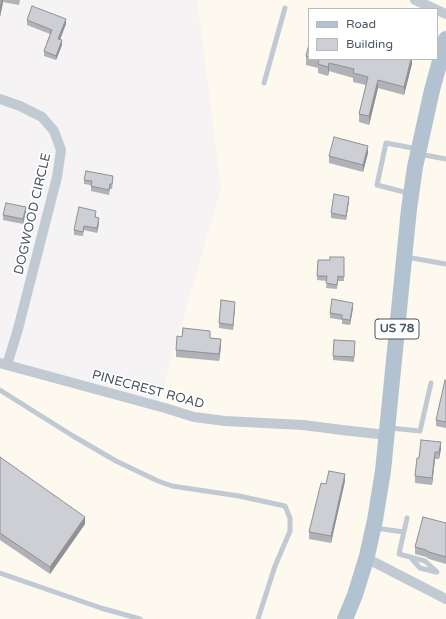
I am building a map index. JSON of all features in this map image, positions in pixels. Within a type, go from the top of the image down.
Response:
[{"type":"main road","name":"US 78","points":[[345,619],[355,595],[367,556],[383,471],[411,194],[418,151],[442,53]]},
{"type":"street","points":[[420,1],[434,8]]},
{"type":"street","name":"DOGWOOD CIRCLE","points":[[0,99],[20,106],[42,117],[54,131],[61,150],[57,177],[18,329],[3,364]]},
{"type":"street","name":"PINECREST ROAD","points":[[3,364],[194,417],[225,421],[303,425],[342,430],[387,431]]},
{"type":"street","points":[[367,556],[370,560],[446,599]]},
{"type":"lane","points":[[264,84],[285,8]]},
{"type":"lane","points":[[411,194],[377,185],[386,143],[446,159]]},
{"type":"lane","points":[[404,257],[446,264]]},
{"type":"lane","points":[[387,431],[420,431],[431,383]]},
{"type":"lane","points":[[0,390],[116,461],[158,481],[172,486],[239,496],[285,506],[290,518],[290,531],[258,619]]},
{"type":"lane","points":[[407,518],[399,554],[425,561],[437,572],[420,568],[410,557]]},
{"type":"lane","points":[[373,528],[404,532]]},
{"type":"lane","points":[[0,573],[101,608],[140,619]]},
{"type":"shaded area","points":[[197,0],[446,0],[446,619],[0,619],[0,369],[157,409],[221,188]]},
{"type":"building","points":[[32,6],[66,19],[58,39],[62,40],[56,56],[44,51],[52,30],[27,20]]},
{"type":"building","points":[[319,60],[411,60],[404,87],[378,80],[369,116],[359,114],[368,77],[353,73],[354,69],[329,63],[328,67],[318,64]]},
{"type":"building","points":[[334,137],[368,146],[363,165],[329,156]]},
{"type":"building","points":[[86,171],[113,176],[112,184],[110,184],[109,190],[91,186],[92,181],[84,180]]},
{"type":"building","points":[[334,194],[349,197],[346,216],[331,213]]},
{"type":"building","points":[[6,203],[26,207],[23,219],[3,215]]},
{"type":"building","points":[[79,207],[96,211],[95,217],[99,218],[97,228],[84,226],[83,232],[74,230]]},
{"type":"building","points":[[330,257],[344,257],[344,277],[338,276],[337,285],[326,283],[327,276],[317,276],[318,260],[330,260]]},
{"type":"building","points":[[332,299],[353,303],[350,320],[342,319],[342,315],[330,313]]},
{"type":"building","points":[[221,300],[235,302],[233,325],[219,323]]},
{"type":"building","points":[[183,328],[210,331],[210,338],[221,339],[219,354],[176,350],[177,336],[182,337]]},
{"type":"building","points":[[334,340],[355,341],[354,357],[333,356]]},
{"type":"building","points":[[445,380],[446,381],[446,422],[436,420]]},
{"type":"building","points":[[421,440],[441,442],[439,452],[435,452],[432,478],[415,476]]},
{"type":"building","points":[[0,457],[85,517],[50,567],[0,533]]},
{"type":"building","points":[[329,471],[345,474],[331,536],[309,532],[321,483],[326,484]]},
{"type":"building","points":[[423,517],[446,523],[446,557],[415,547]]}]
